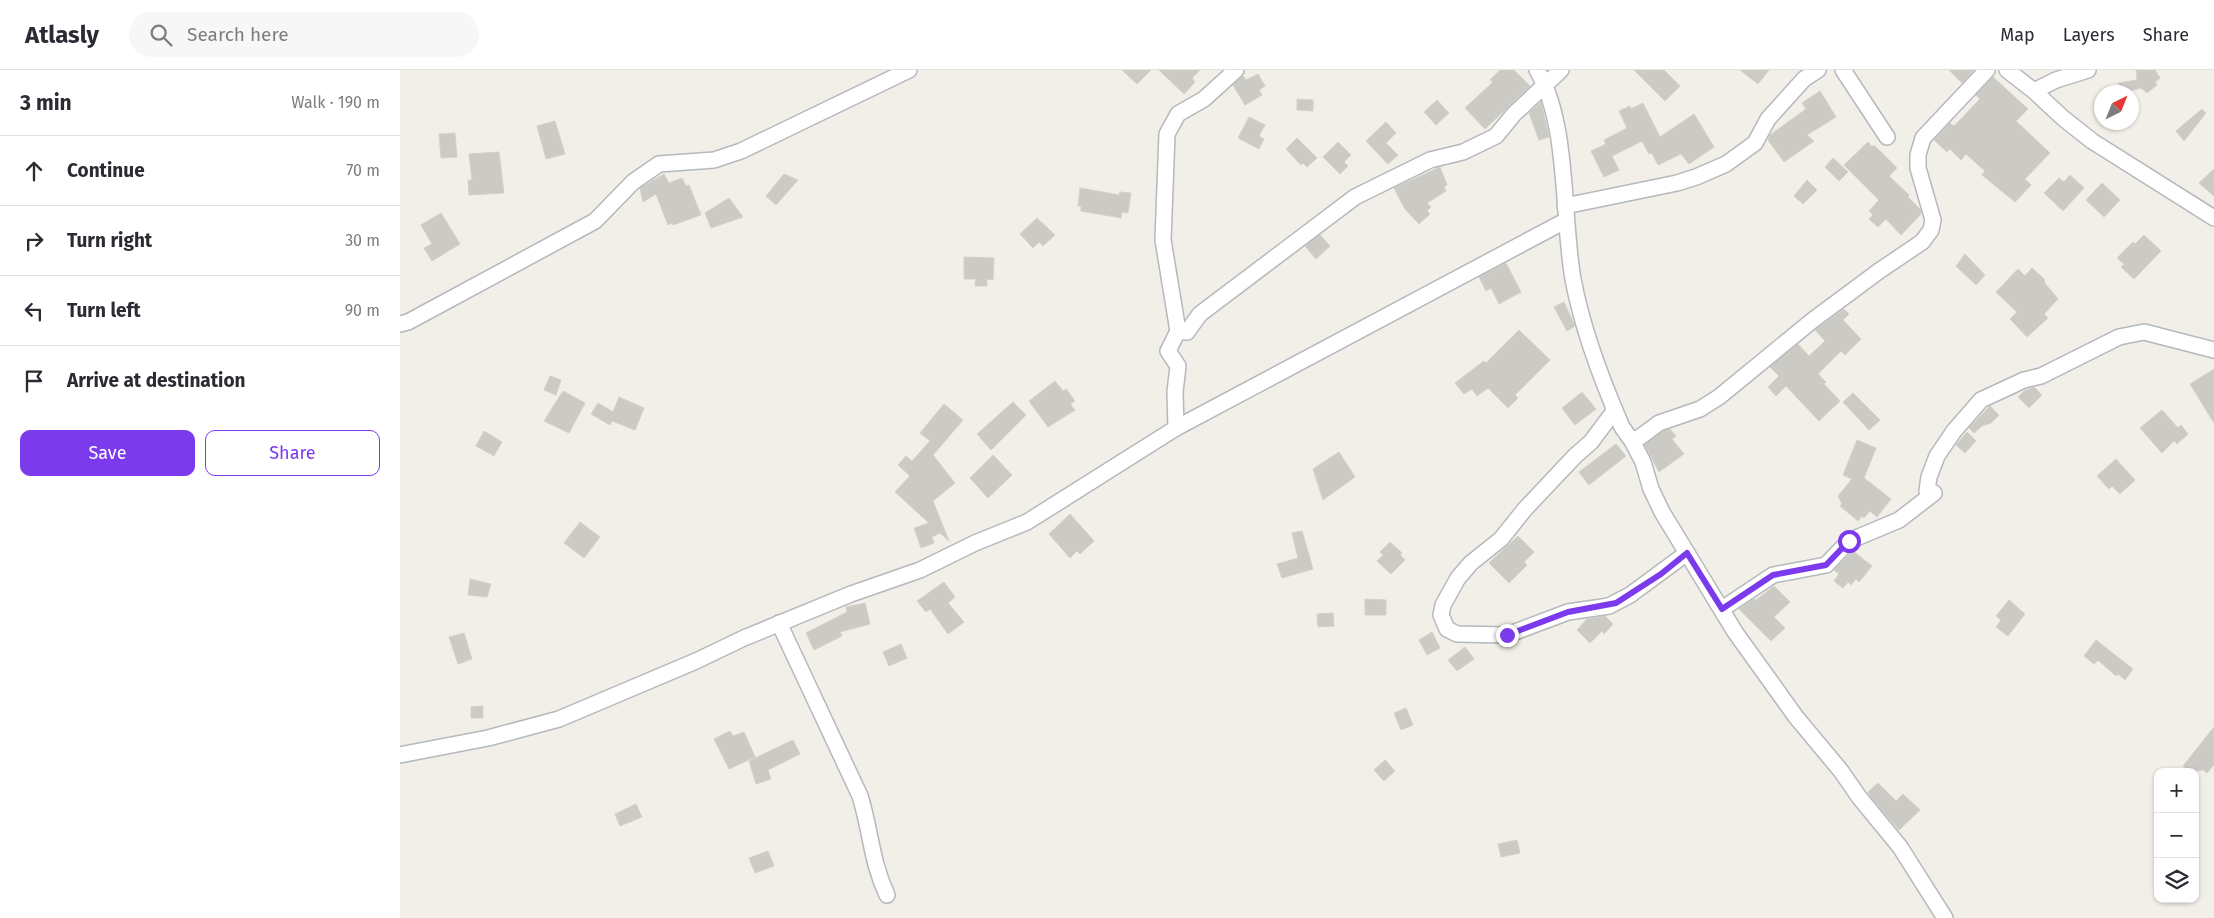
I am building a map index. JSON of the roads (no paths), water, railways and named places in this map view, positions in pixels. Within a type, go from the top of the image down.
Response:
[{"type":"street","points":[[400,324],[408,322],[595,221],[633,182],[659,164],[714,160],[741,151],[909,70]]},
{"type":"street","points":[[1176,428],[1175,392],[1178,366],[1168,351],[1178,331],[1162,240],[1167,134],[1178,114],[1204,100],[1236,70]]},
{"type":"street","points":[[1536,70],[1545,85],[1558,140],[1565,221],[1573,279],[1584,324],[1615,410],[1643,462],[1651,489],[1735,632],[1796,717],[1900,847],[1945,918]]},
{"type":"street","points":[[1178,331],[1187,332],[1200,314],[1355,197],[1430,160],[1463,152],[1496,136],[1514,114],[1561,70]]},
{"type":"street","points":[[1565,206],[1677,183],[1726,164],[1755,143],[1768,119],[1804,79],[1818,70]]},
{"type":"street","points":[[1843,70],[1887,138]]},
{"type":"street","points":[[1631,438],[1636,440],[1659,423],[1700,410],[1854,290],[1922,242],[1931,230],[1933,220],[1918,168],[1918,155],[1922,138],[1987,70]]},
{"type":"street","points":[[2007,70],[2034,91],[2062,118],[2092,141],[2214,218]]},
{"type":"street","points":[[2034,91],[2056,80],[2088,70]]},
{"type":"street","points":[[400,755],[488,738],[559,719],[778,624],[851,594],[920,570],[975,543],[1027,522],[1176,428],[1565,221]]},
{"type":"street","points":[[1722,609],[1773,575],[1826,565],[1849,541],[1899,520],[1928,499],[1934,493],[1927,490],[1929,477],[1937,456],[1981,400],[2024,380],[2041,376],[2119,337],[2144,332],[2214,350]]},
{"type":"street","points":[[1615,410],[1591,442],[1574,456],[1525,508],[1501,539],[1471,563],[1458,578],[1442,609],[1445,626],[1450,632],[1457,634],[1507,635],[1573,611],[1609,606],[1630,595],[1687,553]]},
{"type":"street","points":[[778,624],[860,796],[866,817],[873,860],[887,896]]}]
